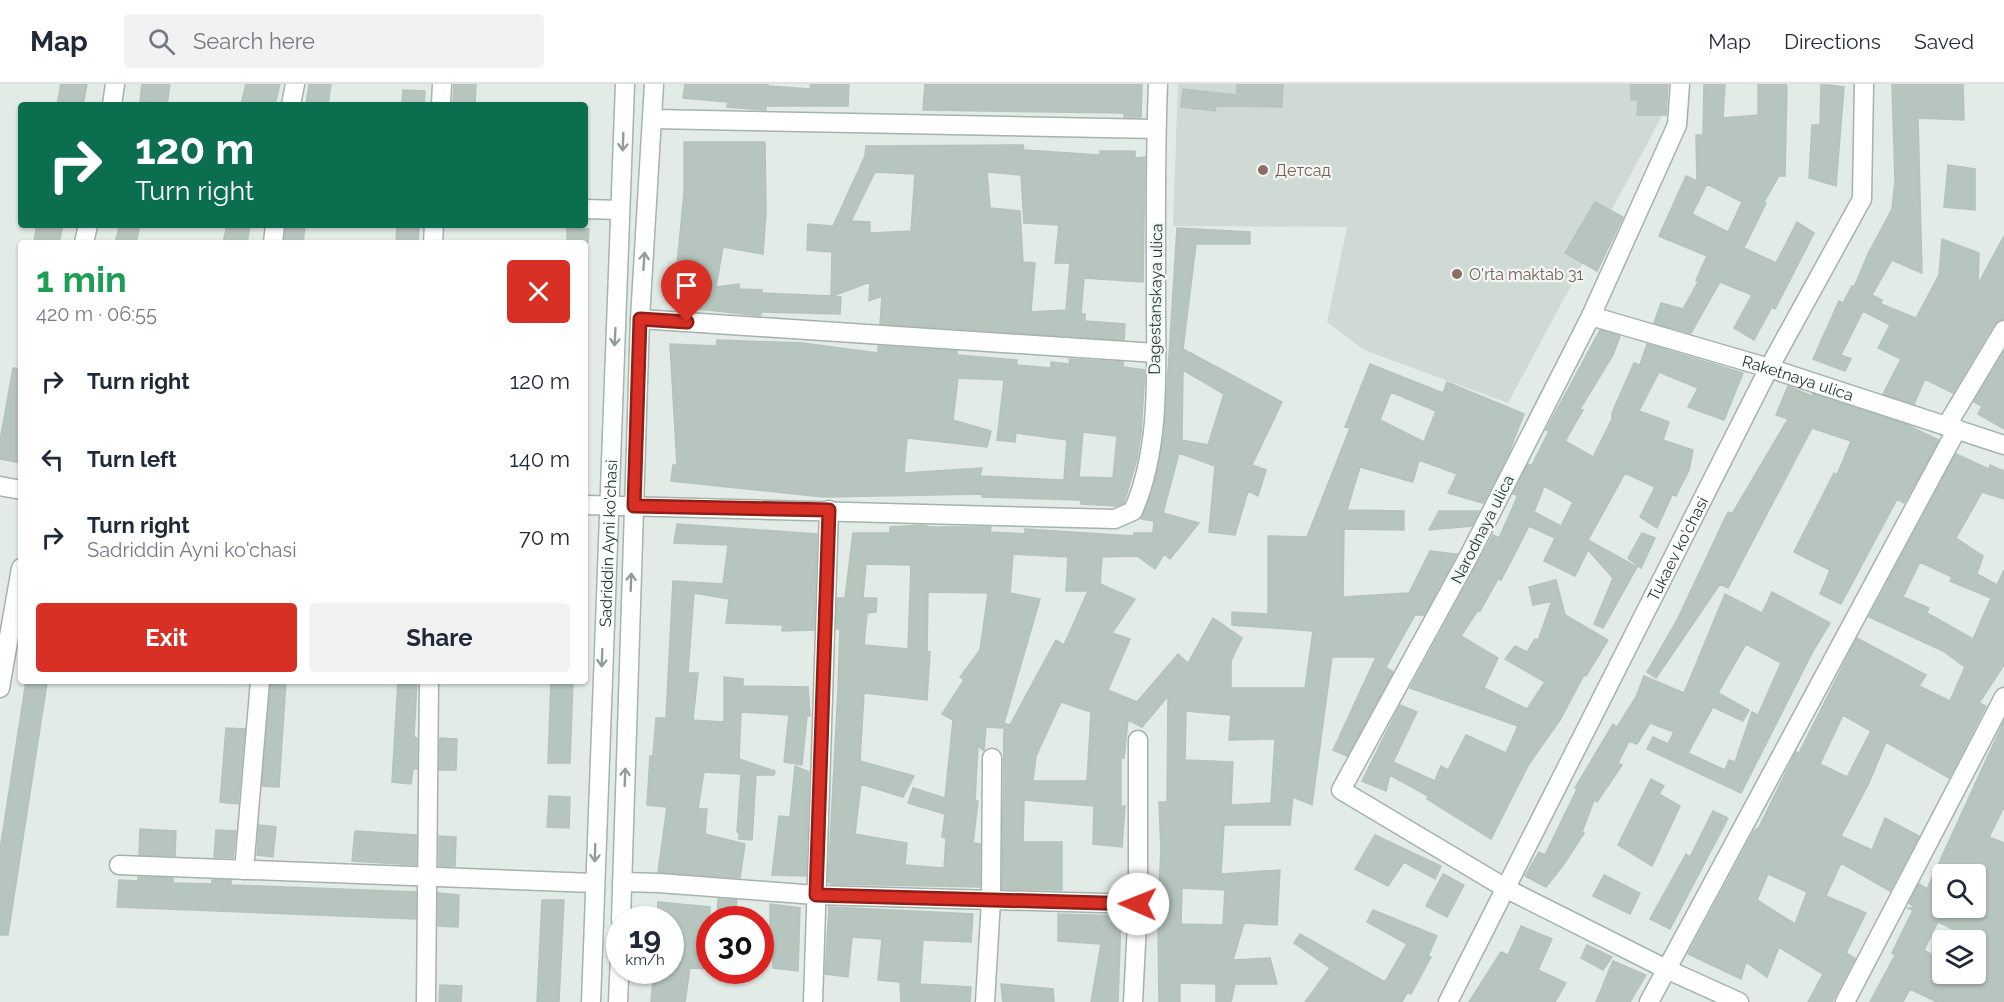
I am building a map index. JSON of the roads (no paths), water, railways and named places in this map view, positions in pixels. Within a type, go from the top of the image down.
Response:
[{"type":"street","points":[[112,102],[115,84]]},
{"type":"street","points":[[292,102],[295,84]]},
{"type":"street","points":[[441,102],[442,84]]},
{"type":"street","name":"Sadriddin Ayni ko'chasi","points":[[591,1002],[607,506],[624,84]]},
{"type":"street","name":"Sadriddin Ayni ko'chasi","points":[[621,906],[640,319],[654,119],[654,84]]},
{"type":"street","name":"Dagestanskaya ulica","points":[[829,510],[1115,519],[1133,511],[1143,489],[1151,442],[1156,353],[1158,84]]},
{"type":"street","name":"Narodnaya ulica","points":[[1507,888],[1341,790],[1470,554],[1591,316],[1677,125],[1680,84]]},
{"type":"street","name":"Tukaev ko'chasi","points":[[1448,1002],[1769,368],[1862,199],[1864,84]]},
{"type":"street","points":[[654,119],[1156,129]]},
{"type":"street","points":[[588,209],[620,210]]},
{"type":"street","name":"Raketnaya ulica","points":[[1591,316],[1769,368],[2004,445]]},
{"type":"street","points":[[640,319],[1156,353]]},
{"type":"street","points":[[1650,1002],[2004,330]]},
{"type":"street","points":[[0,486],[18,489]]},
{"type":"street","points":[[588,505],[829,510],[813,1002]]},
{"type":"street","points":[[0,688],[18,584]]},
{"type":"street","points":[[244,870],[260,684]]},
{"type":"street","points":[[426,1002],[429,684]]},
{"type":"street","points":[[1845,1002],[2004,697]]},
{"type":"street","points":[[1133,1002],[1138,904],[1138,740]]},
{"type":"street","points":[[985,1002],[991,901],[992,758]]},
{"type":"street","points":[[119,865],[594,883],[659,883],[816,895],[1138,904]]},
{"type":"street","points":[[1507,888],[1666,969],[1739,1002]]},
{"type":"street","points":[[618,1002],[619,984]]},
{"type":"place","name":"Детсад","points":[[1263,170]]},
{"type":"place","name":"O'rta maktab 31","points":[[1457,274]]}]
